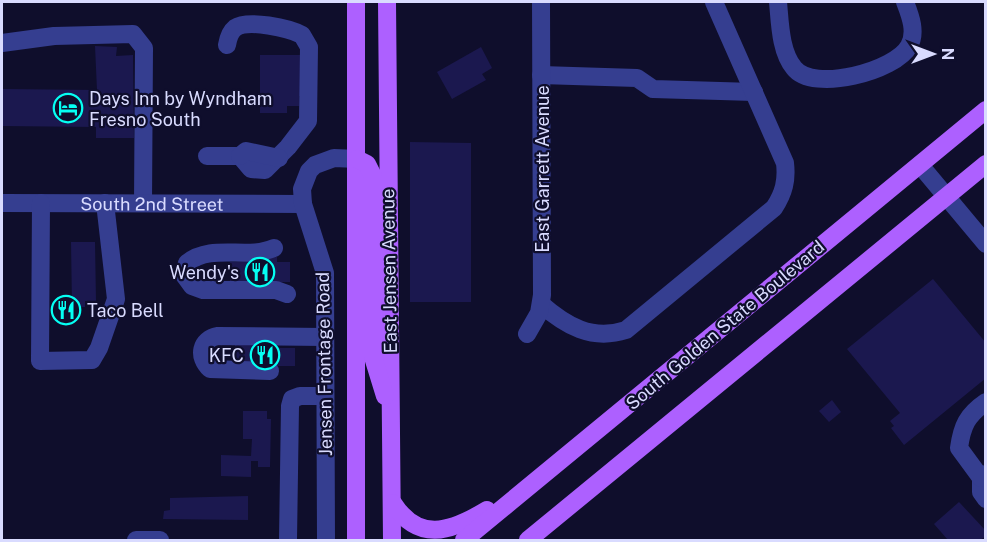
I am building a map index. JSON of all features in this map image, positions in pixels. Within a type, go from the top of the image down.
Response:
[{"type":"main road","name":"East Jensen Avenue","points":[[354,540],[356,500],[356,2]]},
{"type":"main road","name":"East Jensen Avenue","points":[[387,2],[392,540]]},
{"type":"main road","name":"South Golden State Boulevard","points":[[464,540],[986,110]]},
{"type":"main road","points":[[357,159],[367,164],[373,176],[373,357],[391,418]]},
{"type":"main road","points":[[528,540],[986,164]]},
{"type":"main road","points":[[392,501],[406,526],[413,532],[442,535],[537,480]]},
{"type":"main road","points":[[535,540],[558,516]]},
{"type":"street","name":"East Garrett Avenue","points":[[526,334],[541,304],[541,2]]},
{"type":"street","points":[[541,304],[560,321],[576,329],[601,334],[626,330],[774,208],[784,190],[785,163],[714,2]]},
{"type":"street","points":[[778,2],[785,52],[794,69],[805,77],[822,79],[868,72],[897,61],[910,45],[913,22],[905,2]]},
{"type":"street","points":[[207,156],[240,156],[250,169],[260,171],[271,166],[279,158],[308,121],[309,47],[306,39],[297,32],[276,26],[241,25],[232,32],[227,45]]},
{"type":"street","points":[[2,44],[54,36],[133,34],[144,48],[144,203]]},
{"type":"street","points":[[541,75],[637,78],[653,89],[754,92]]},
{"type":"street","name":"Jensen Frontage Road","points":[[326,540],[323,261],[303,204],[305,180],[315,165],[334,158],[357,159]]},
{"type":"street","points":[[920,165],[986,244]]},
{"type":"street","name":"South 2nd Street","points":[[2,203],[303,204]]},
{"type":"street","points":[[41,203],[40,361],[92,360],[99,348],[116,299],[105,203]]},
{"type":"street","points":[[274,248],[265,252],[211,253],[192,259],[184,268],[184,275],[192,286],[203,290],[276,290],[287,294]]},
{"type":"street","points":[[270,371],[210,369],[201,355],[203,345],[212,337],[218,336],[324,337]]},
{"type":"street","points":[[288,540],[290,406],[292,399],[300,396],[325,396]]},
{"type":"street","points":[[986,402],[973,411],[963,425],[958,448],[983,476],[981,492],[986,499]]},
{"type":"street","points":[[136,540],[160,540]]},
{"type":"building","name":"Days Inn by Wyndham Fresno South","points":[[95,46],[117,47],[116,56],[133,55],[134,138],[96,138],[96,127],[2,126],[2,89],[97,90]]},
{"type":"building","points":[[481,47],[492,68],[482,74],[486,80],[452,99],[437,72]]},
{"type":"building","points":[[260,55],[302,55],[306,96],[299,96],[299,106],[287,106],[287,113],[260,113]]},
{"type":"building","points":[[410,142],[471,143],[471,302],[410,302]]},
{"type":"building","name":"Taco Bell","points":[[71,242],[95,242],[96,301],[85,301],[85,307],[72,307]]},
{"type":"building","name":"Wendy's","points":[[262,257],[277,257],[277,262],[290,262],[290,282],[230,282],[230,262],[262,262]]},
{"type":"building","points":[[933,279],[986,343],[986,378],[904,445],[891,428],[894,426],[890,421],[900,413],[847,349]]},
{"type":"building","name":"KFC","points":[[235,344],[295,348],[295,366],[259,366],[235,362]]},
{"type":"building","points":[[832,400],[841,412],[829,422],[819,411]]},
{"type":"building","points":[[243,411],[267,411],[267,419],[271,419],[270,467],[258,467],[258,461],[251,461],[251,477],[221,476],[221,455],[251,456],[252,439],[243,439]]},
{"type":"building","points":[[248,496],[248,520],[163,519],[164,511],[170,510],[170,498]]},
{"type":"building","points":[[959,502],[986,531],[986,536],[980,540],[948,540],[934,524]]},
{"type":"place","name":"Days Inn by Wyndham Fresno South","points":[[68,108]]},
{"type":"place","name":"Wendy's","points":[[260,272]]},
{"type":"place","name":"Taco Bell","points":[[66,310]]},
{"type":"place","name":"KFC","points":[[265,355]]}]
